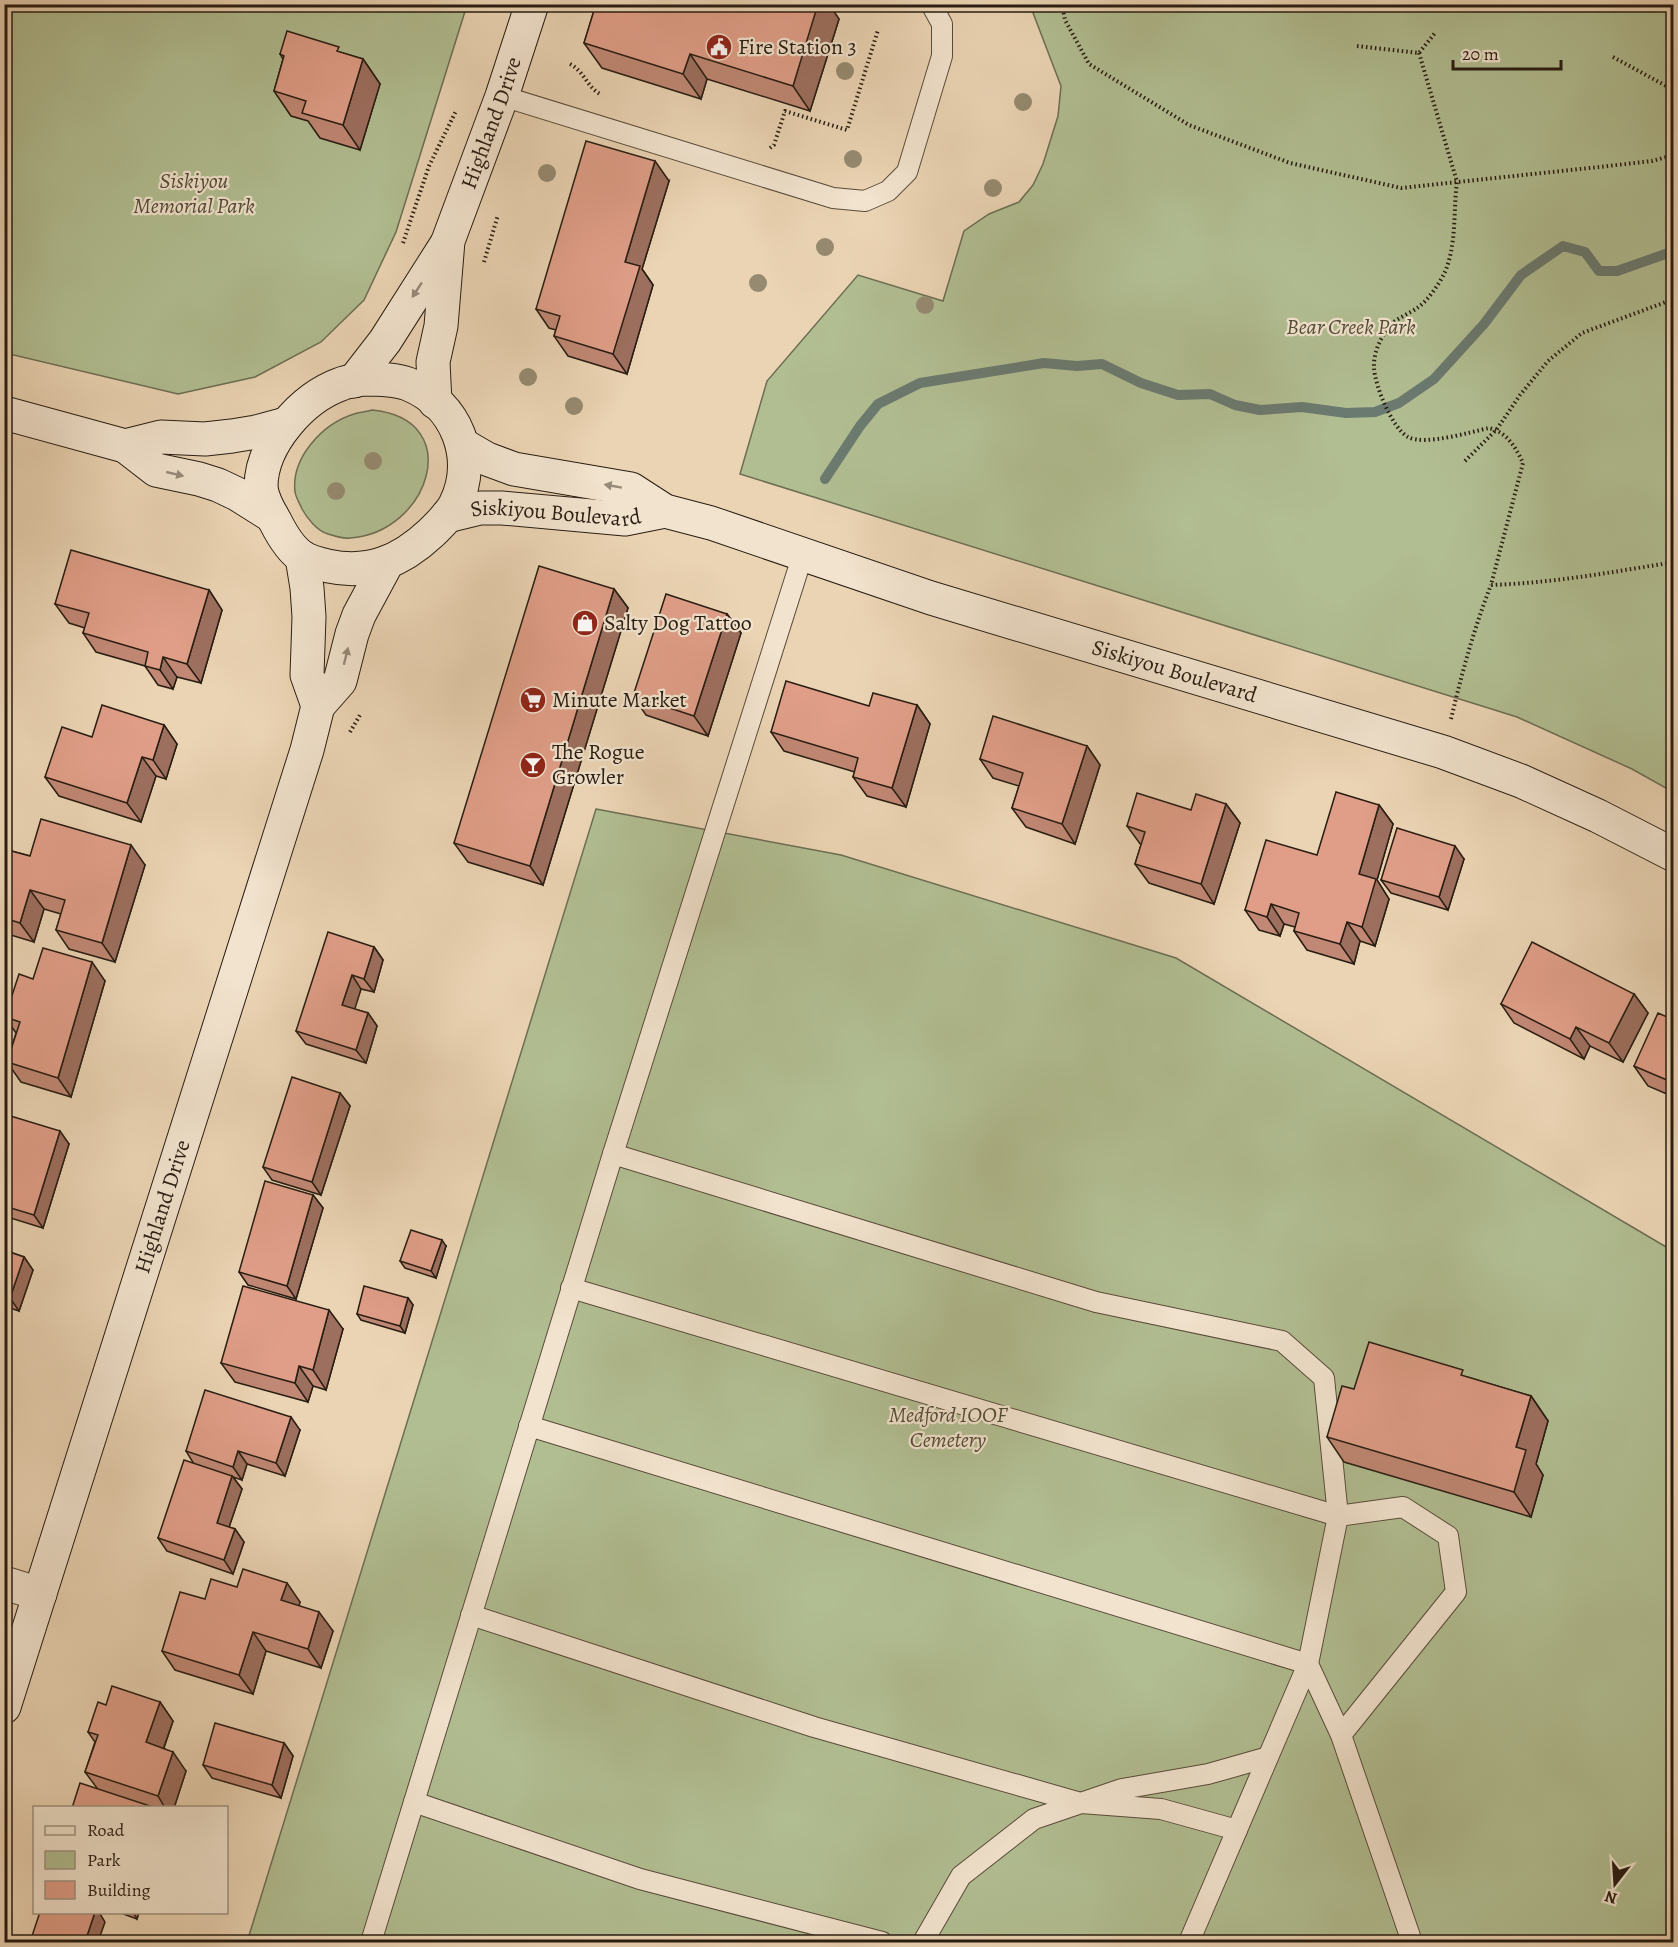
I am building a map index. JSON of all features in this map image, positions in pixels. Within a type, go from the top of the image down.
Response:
[{"type":"main road","name":"Highland Drive","points":[[354,381],[386,341],[448,241],[502,96],[532,4]]},
{"type":"main road","name":"Highland Drive","points":[[435,402],[433,362],[441,326],[448,241]]},
{"type":"main road","points":[[363,379],[408,384],[435,402],[458,431],[465,452],[464,478],[454,505],[447,516],[422,541],[406,553],[387,563],[367,568],[345,570],[318,564],[302,557],[294,550],[267,507],[261,488],[264,468],[273,444],[286,424],[304,406],[323,393],[341,384],[363,379]]},
{"type":"main road","points":[[4,413],[125,446],[156,470],[218,485],[272,516]]},
{"type":"main road","points":[[125,446],[161,437],[205,439],[232,436],[286,424]]},
{"type":"main road","name":"Siskiyou Boulevard","points":[[463,445],[487,459],[514,468],[631,489],[664,511],[711,523],[931,598],[1443,752],[1521,781],[1598,816],[1674,855]]},
{"type":"main road","name":"Siskiyou Boulevard","points":[[447,516],[480,508],[625,519],[664,511]]},
{"type":"main road","points":[[302,557],[309,617],[307,675],[318,706]]},
{"type":"main road","name":"Highland Drive","points":[[4,1707],[307,750],[318,706],[340,681],[359,615],[387,563]]},
{"type":"main road","points":[[4,1583],[40,1594]]},
{"type":"lane","points":[[502,96],[833,198],[865,201],[888,191],[907,172],[942,56],[942,24],[931,4]]},
{"type":"lane","points":[[371,1942],[571,1288],[803,554]]},
{"type":"lane","points":[[613,1154],[1096,1302],[1282,1341],[1324,1378],[1338,1516],[1308,1664],[1189,1942]]},
{"type":"lane","points":[[571,1288],[1338,1516],[1403,1508],[1448,1536],[1456,1592],[1341,1735]]},
{"type":"lane","points":[[529,1426],[1308,1664],[1341,1735],[1412,1942]]},
{"type":"lane","points":[[471,1615],[814,1727],[1081,1803],[1161,1809],[1237,1830]]},
{"type":"lane","points":[[923,1942],[960,1876],[1034,1819],[1122,1789],[1208,1774],[1268,1757]]},
{"type":"lane","points":[[414,1802],[640,1879],[882,1942]]},
{"type":"path","points":[[1062,4],[1065,20],[1089,64],[1189,125],[1290,163],[1401,188],[1599,168],[1652,161],[1674,155]]},
{"type":"path","points":[[768,149],[774,145],[785,111],[847,130],[878,30]]},
{"type":"path","points":[[1419,53],[1436,33]]},
{"type":"path","points":[[1357,46],[1419,53]]},
{"type":"path","points":[[1419,53],[1457,182],[1454,203],[1454,243],[1444,273],[1420,307],[1391,324],[1377,346],[1374,368],[1382,397],[1393,422],[1408,437],[1422,440],[1489,428],[1497,429],[1515,445],[1523,463],[1491,585],[1459,684],[1443,752]]},
{"type":"path","points":[[1613,57],[1668,87],[1674,93]]},
{"type":"path","points":[[570,64],[582,72],[592,89],[610,97]]},
{"type":"path","points":[[400,251],[429,166],[445,131]]},
{"type":"path","points":[[482,268],[499,213]]},
{"type":"path","points":[[1465,461],[1497,429],[1520,395],[1548,361],[1582,333],[1674,299]]},
{"type":"path","points":[[1491,585],[1531,584],[1674,562]]},
{"type":"green space","name":"Siskiyou Memorial Park","points":[[5,5],[467,5],[396,232],[364,300],[321,342],[255,377],[178,394],[5,353]]},
{"type":"green space","name":"Bear Creek Park","points":[[1030,5],[1673,5],[1673,792],[1632,769],[1517,717],[740,474],[767,381],[858,275],[943,301],[964,231],[989,214],[1019,202],[1033,185],[1043,164],[1058,116],[1061,86]]},
{"type":"green space","points":[[372,410],[402,418],[420,433],[428,453],[426,475],[417,498],[400,517],[378,531],[347,538],[328,534],[316,527],[297,499],[295,479],[298,467],[303,455],[320,434],[342,419]]},
{"type":"green space","name":"Medford IOOF Cemetery","points":[[596,809],[841,855],[1176,958],[1673,1251],[1673,1942],[247,1942]]},
{"type":"building","name":"Fire Station 3","points":[[596,4],[818,4],[793,86],[690,54],[683,74],[584,43]]},
{"type":"building","points":[[287,31],[339,47],[337,51],[363,59],[343,125],[302,113],[306,101],[274,91],[284,56],[280,54]]},
{"type":"building","points":[[586,141],[655,161],[625,262],[640,266],[613,354],[554,336],[560,316],[536,309]]},
{"type":"building","points":[[71,550],[209,590],[187,664],[163,657],[160,670],[145,666],[148,652],[83,633],[89,613],[55,604]]},
{"type":"building","points":[[539,566],[614,589],[530,866],[454,843]]},
{"type":"building","points":[[666,594],[727,614],[694,716],[633,696]]},
{"type":"building","points":[[786,681],[869,706],[873,693],[917,705],[892,788],[853,777],[858,758],[771,732]]},
{"type":"building","points":[[102,705],[164,725],[153,760],[142,757],[127,803],[45,777],[62,727],[92,737]]},
{"type":"building","points":[[993,716],[1087,746],[1062,824],[1012,808],[1023,773],[980,759]]},
{"type":"building","points":[[1336,792],[1379,805],[1359,874],[1376,879],[1362,927],[1347,922],[1340,944],[1294,931],[1299,913],[1271,904],[1267,917],[1245,910],[1266,840],[1317,855]]},
{"type":"building","points":[[1137,793],[1191,810],[1196,794],[1226,804],[1201,884],[1135,864],[1145,832],[1127,826]]},
{"type":"building","points":[[41,819],[131,845],[102,943],[56,930],[65,900],[30,890],[20,923],[4,918],[4,849],[30,856]]},
{"type":"building","points":[[1397,828],[1455,846],[1439,897],[1381,880]]},
{"type":"building","points":[[328,932],[374,947],[364,979],[352,975],[342,1005],[368,1013],[356,1050],[296,1031]]},
{"type":"building","points":[[1532,942],[1634,994],[1609,1043],[1576,1027],[1570,1039],[1501,1004]]},
{"type":"building","points":[[43,948],[92,962],[58,1078],[7,1062],[20,1022],[5,1017],[19,974],[33,979]]},
{"type":"building","points":[[1658,1013],[1674,1020],[1674,1083],[1634,1066]]},
{"type":"building","points":[[292,1077],[340,1093],[312,1182],[263,1167]]},
{"type":"building","points":[[4,1114],[60,1131],[34,1215],[4,1206]]},
{"type":"building","points":[[265,1181],[313,1195],[287,1286],[239,1272]]},
{"type":"building","points":[[411,1230],[442,1240],[431,1271],[400,1261]]},
{"type":"building","points":[[4,1250],[24,1257],[10,1298],[4,1296]]},
{"type":"building","points":[[243,1286],[329,1310],[313,1370],[299,1366],[295,1383],[221,1363]]},
{"type":"building","points":[[364,1286],[408,1298],[400,1326],[357,1314]]},
{"type":"building","points":[[1369,1342],[1463,1370],[1461,1375],[1531,1396],[1516,1447],[1526,1450],[1514,1492],[1327,1437],[1342,1386],[1354,1389]]},
{"type":"building","points":[[205,1390],[291,1417],[276,1463],[238,1451],[233,1467],[186,1451]]},
{"type":"building","points":[[184,1460],[232,1476],[217,1523],[235,1529],[224,1560],[158,1538]]},
{"type":"building","points":[[243,1569],[287,1583],[281,1600],[319,1612],[308,1649],[253,1632],[239,1675],[162,1651],[180,1592],[205,1599],[211,1579],[237,1587]]},
{"type":"building","points":[[112,1686],[160,1702],[146,1742],[173,1752],[158,1796],[85,1772],[98,1735],[88,1732],[98,1702],[106,1705]]},
{"type":"building","points":[[215,1723],[284,1743],[272,1785],[203,1765]]},
{"type":"building","points":[[80,1783],[150,1806],[73,1806]]},
{"type":"building","points":[[39,1914],[94,1914],[85,1942],[30,1942]]},
{"type":"waterway","points":[[825,479],[860,426],[878,404],[920,383],[1044,363],[1077,366],[1102,364],[1141,383],[1178,395],[1210,394],[1235,405],[1260,410],[1302,407],[1346,413],[1375,412],[1399,403],[1434,379],[1484,324],[1521,275],[1563,246],[1585,252],[1599,271],[1617,271],[1674,251]]},
{"type":"place","name":"Fire Station 3","points":[[719,47]]},
{"type":"place","name":"Salty Dog Tattoo","points":[[585,623]]},
{"type":"place","name":"Minute Market","points":[[533,700]]},
{"type":"place","name":"The Rogue Growler","points":[[533,765]]}]
